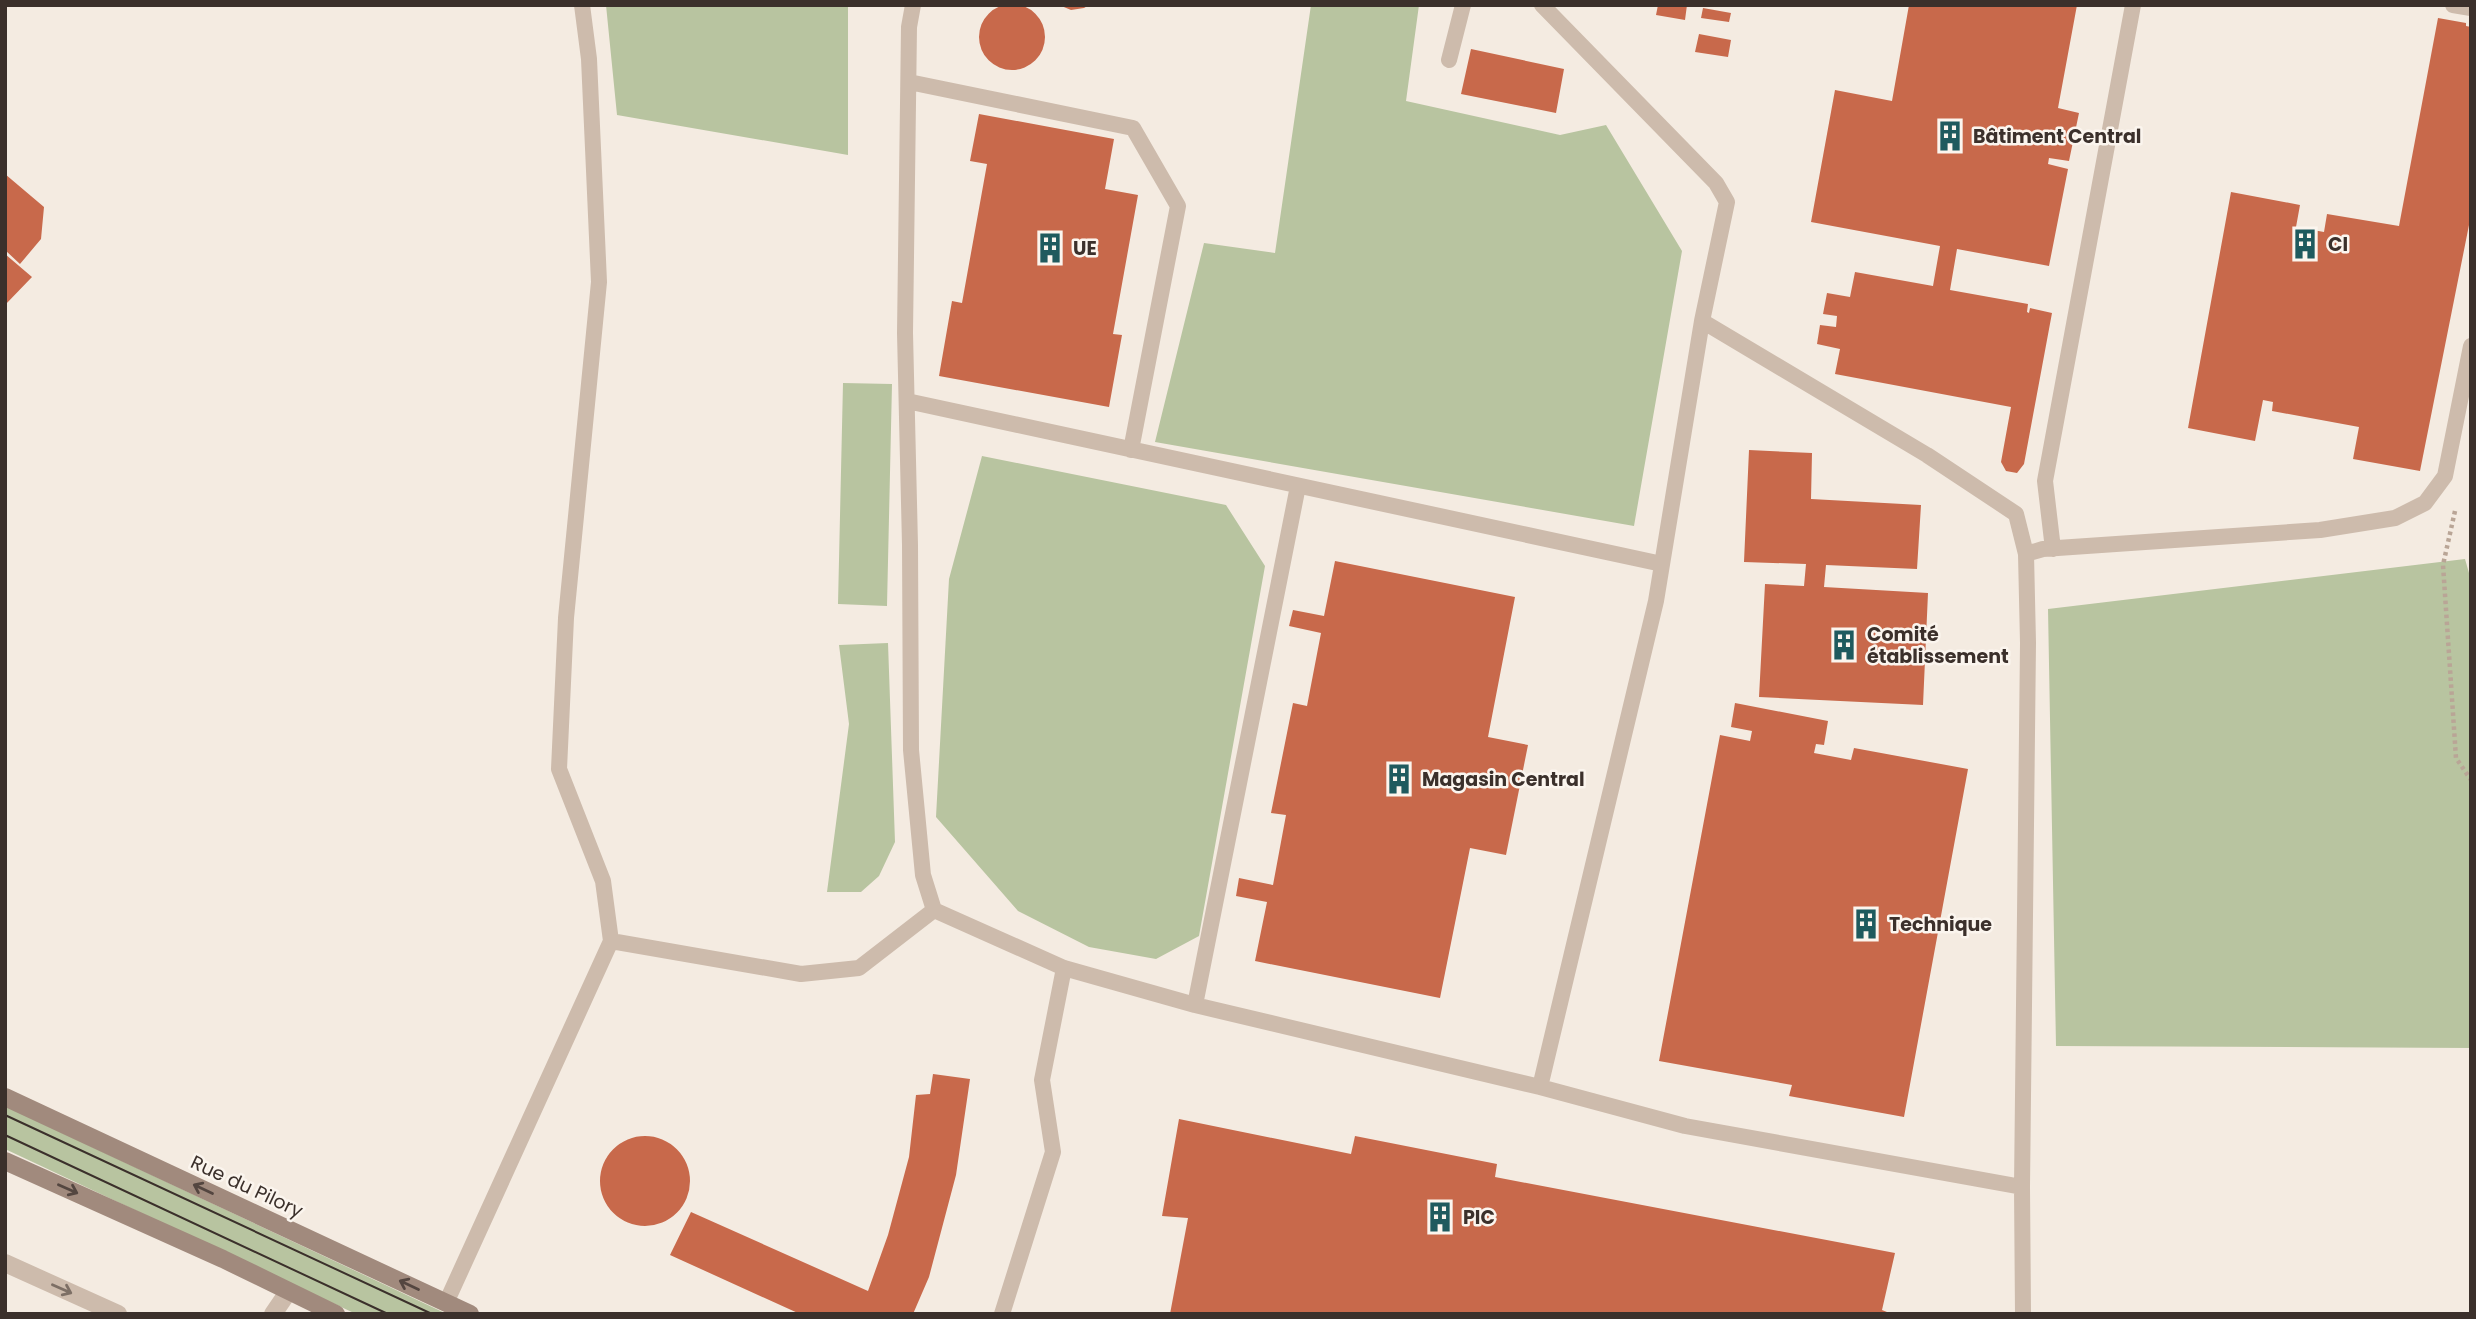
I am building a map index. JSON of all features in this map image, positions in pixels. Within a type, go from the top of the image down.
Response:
[{"type":"main road","name":"Rue du Pilory","points":[[5,1097],[470,1314]]},
{"type":"main road","points":[[5,1161],[223,1259],[336,1314]]},
{"type":"street","points":[[5,1263],[118,1314]]},
{"type":"street","points":[[273,1314],[288,1292]]},
{"type":"lane","points":[[446,1303],[611,941],[603,881],[559,769],[566,618],[599,282],[590,59],[582,5]]},
{"type":"lane","points":[[913,5],[909,27],[905,333],[911,750],[922,874],[934,910],[1064,968],[1195,1005],[1540,1087],[1685,1126],[2022,1186]]},
{"type":"lane","points":[[1449,60],[1463,5]]},
{"type":"lane","points":[[1540,1087],[1653,614],[1702,321],[1727,202],[1717,183],[1542,5]]},
{"type":"lane","points":[[2053,549],[2045,481],[2133,5]]},
{"type":"lane","points":[[2454,5],[2471,8]]},
{"type":"lane","points":[[909,82],[1133,128],[1178,206],[1131,450]]},
{"type":"lane","points":[[1702,321],[1927,455],[2016,514],[2026,554],[2028,643],[2023,1314]]},
{"type":"lane","points":[[2026,554],[2053,549],[2320,530],[2395,518],[2425,503],[2445,476],[2471,346]]},
{"type":"lane","points":[[907,401],[1662,564]]},
{"type":"lane","points":[[1195,1005],[1298,486]]},
{"type":"lane","points":[[611,941],[802,974],[859,968],[934,910]]},
{"type":"lane","points":[[1002,1314],[1053,1152],[1042,1080],[1064,968]]},
{"type":"path","points":[[2457,500],[2444,565],[2456,758],[2471,780]]},
{"type":"green space","points":[[606,5],[848,5],[848,155],[617,115]]},
{"type":"green space","points":[[1311,5],[1419,5],[1406,101],[1560,135],[1606,125],[1682,251],[1634,526],[1155,442],[1204,243],[1275,253]]},
{"type":"green space","points":[[843,383],[892,384],[887,606],[838,604]]},
{"type":"green space","points":[[982,456],[1226,505],[1265,566],[1199,936],[1156,959],[1089,947],[1018,911],[936,817],[949,579]]},
{"type":"green space","points":[[2465,559],[2471,580],[2471,1048],[2056,1046],[2048,609]]},
{"type":"green space","points":[[888,643],[895,842],[879,876],[861,892],[827,892],[849,724],[839,645]]},
{"type":"green space","points":[[5,1106],[447,1314],[356,1314],[5,1149]]},
{"type":"building","points":[[1012,4],[1035,14],[1045,37],[1035,60],[1012,70],[989,60],[979,37],[989,14]]},
{"type":"building","points":[[1059,5],[1089,5],[1071,10]]},
{"type":"building","points":[[1658,5],[1687,5],[1685,20],[1656,15]]},
{"type":"building","name":"Bâtiment Central","points":[[1909,5],[2077,5],[2058,108],[2079,113],[2069,161],[2049,158],[2048,164],[2068,169],[2049,266],[1957,249],[1950,290],[2028,304],[2029,313],[2030,308],[2052,313],[2024,464],[2017,473],[2006,471],[2001,462],[2011,407],[1835,374],[1840,349],[1817,344],[1820,325],[1836,327],[1837,316],[1823,314],[1827,293],[1850,297],[1855,272],[1933,286],[1940,246],[1811,222],[1835,90],[1892,101]]},
{"type":"building","points":[[1703,8],[1731,13],[1729,22],[1701,18]]},
{"type":"building","name":"CI","points":[[2438,18],[2466,23],[2466,26],[2471,27],[2471,215],[2420,471],[2353,459],[2359,427],[2272,411],[2273,402],[2263,400],[2255,441],[2188,428],[2231,192],[2300,205],[2296,227],[2324,232],[2327,214],[2399,226]]},
{"type":"building","points":[[1699,34],[1731,40],[1728,57],[1695,52]]},
{"type":"building","points":[[1471,49],[1564,69],[1556,113],[1461,94]]},
{"type":"building","name":"UE","points":[[979,114],[1114,139],[1105,189],[1138,195],[1113,334],[1122,335],[1109,407],[939,376],[952,301],[962,303],[987,164],[970,161]]},
{"type":"building","points":[[5,174],[44,207],[41,239],[20,264],[5,250]]},
{"type":"building","points":[[5,254],[32,277],[5,305]]},
{"type":"building","points":[[1749,450],[1812,453],[1811,499],[1921,505],[1917,569],[1826,565],[1824,587],[1928,593],[1923,705],[1759,697],[1765,584],[1804,586],[1806,564],[1744,562]]},
{"type":"building","name":"Magasin Central","points":[[1335,561],[1515,597],[1488,737],[1528,745],[1506,855],[1470,848],[1440,998],[1255,961],[1267,902],[1236,896],[1239,878],[1273,885],[1286,815],[1271,813],[1293,703],[1307,706],[1321,633],[1289,626],[1293,610],[1324,616]]},
{"type":"building","points":[[1735,703],[1828,721],[1824,745],[1816,744],[1814,753],[1851,760],[1854,748],[1968,769],[1904,1117],[1789,1096],[1792,1085],[1659,1061],[1720,735],[1750,741],[1752,731],[1731,727]]},
{"type":"building","points":[[933,1074],[970,1079],[956,1175],[929,1277],[913,1314],[800,1314],[670,1255],[691,1212],[868,1291],[888,1235],[909,1157],[916,1095],[930,1094]]},
{"type":"building","name":"PIC","points":[[1179,1119],[1351,1154],[1355,1136],[1497,1164],[1495,1177],[1895,1253],[1882,1310],[1892,1314],[1170,1314],[1188,1218],[1162,1216]]},
{"type":"building","points":[[645,1136],[662,1139],[677,1149],[687,1164],[690,1181],[687,1198],[677,1213],[662,1223],[645,1226],[628,1223],[613,1213],[603,1198],[600,1181],[603,1164],[613,1149],[628,1139]]},
{"type":"tram line","points":[[5,1115],[432,1314]]},
{"type":"tram line","points":[[5,1135],[388,1314]]},
{"type":"place","name":"Bâtiment Central","points":[[1950,136]]},
{"type":"place","name":"CI","points":[[2305,244]]},
{"type":"place","name":"UE","points":[[1050,248]]},
{"type":"place","name":"Comité établissement","points":[[1844,645]]},
{"type":"place","name":"Magasin Central","points":[[1399,779]]},
{"type":"place","name":"Technique","points":[[1866,924]]},
{"type":"place","name":"PIC","points":[[1440,1217]]}]
